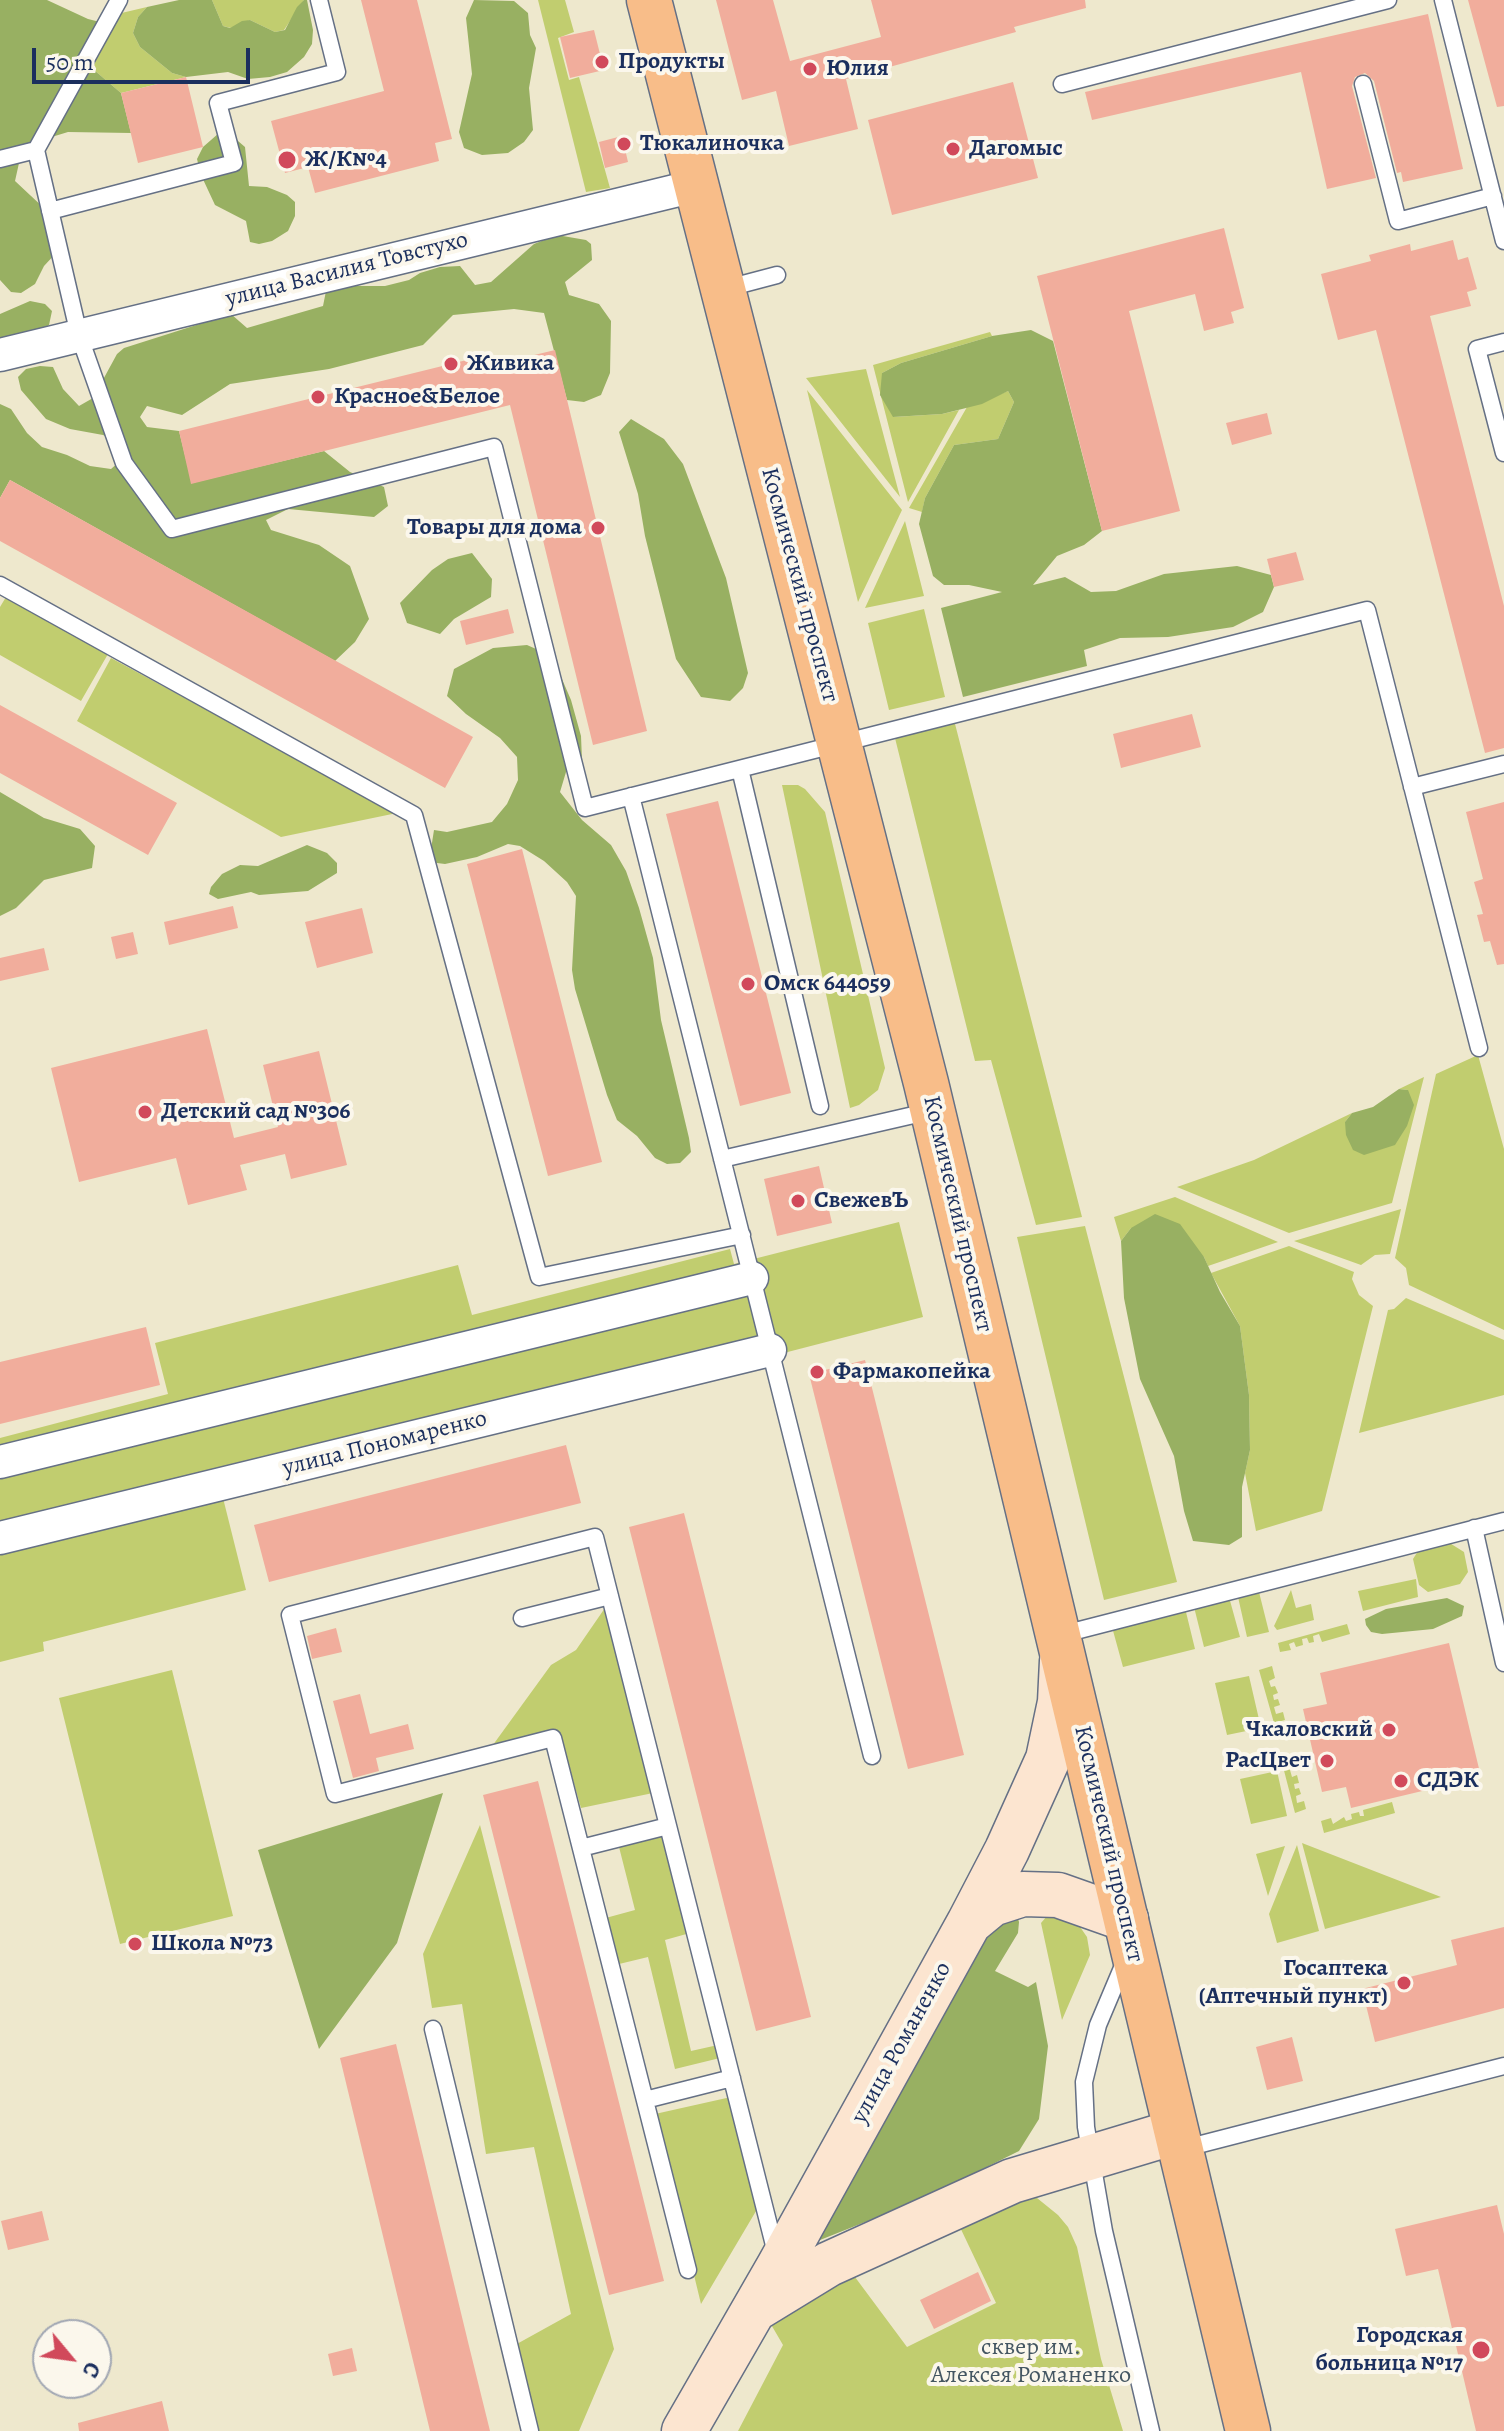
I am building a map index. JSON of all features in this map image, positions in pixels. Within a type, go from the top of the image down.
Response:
[{"type":"main road","name":"Космический проспект","points":[[649,0],[932,1111],[1248,2431]]},
{"type":"main road","points":[[969,1923],[1048,1759],[1060,1702],[1060,1643]]},
{"type":"main road","name":"улица Романенко","points":[[684,2431],[969,1923],[992,1904],[1023,1894],[1058,1895],[1129,1932]]},
{"type":"main road","name":"улица Романенко","points":[[752,2311],[829,2264],[1012,2181],[1091,2158],[1178,2141]]},
{"type":"street","name":"улица Василия Товстухо","points":[[0,355],[695,186]]},
{"type":"street","points":[[0,1462],[752,1278]]},
{"type":"street","name":"улица Пономаренко","points":[[0,1538],[770,1350]]},
{"type":"lane","points":[[119,0],[36,150],[79,335],[124,463],[172,529],[494,447],[585,808],[1367,610],[1479,1048]]},
{"type":"lane","points":[[50,211],[234,163],[218,103],[337,72],[319,0]]},
{"type":"lane","points":[[1062,84],[1388,0]]},
{"type":"lane","points":[[1443,0],[1504,241]]},
{"type":"lane","points":[[1363,84],[1398,221],[1493,196]]},
{"type":"lane","points":[[0,159],[36,150]]},
{"type":"lane","points":[[722,289],[777,275]]},
{"type":"lane","points":[[1504,342],[1477,349],[1504,453]]},
{"type":"lane","points":[[0,585],[414,815],[539,1277],[742,1235]]},
{"type":"lane","points":[[1412,787],[1504,764]]},
{"type":"lane","points":[[740,769],[820,1106]]},
{"type":"lane","points":[[631,796],[872,1756]]},
{"type":"lane","points":[[722,1159],[932,1111]]},
{"type":"lane","points":[[1060,1643],[1504,1521]]},
{"type":"lane","points":[[1474,1528],[1504,1663]]},
{"type":"lane","points":[[688,2270],[553,1738],[335,1794],[290,1615],[595,1537],[779,2266]]},
{"type":"lane","points":[[522,1618],[610,1596]]},
{"type":"lane","points":[[581,1848],[668,1826]]},
{"type":"lane","points":[[1129,1932],[1098,2025],[1084,2082],[1086,2127],[1104,2231],[1151,2431]]},
{"type":"lane","points":[[433,2029],[530,2431]]},
{"type":"lane","points":[[1178,2141],[1504,2066]]},
{"type":"lane","points":[[645,2100],[732,2078]]},
{"type":"green space","points":[[0,0],[47,0],[88,19],[108,24],[87,64],[121,93],[131,133],[68,132],[32,143],[19,163],[15,181],[46,210],[57,252],[44,266],[35,284],[21,293],[11,292],[0,280]]},
{"type":"green space","points":[[179,0],[212,0],[223,26],[230,28],[250,20],[275,32],[285,30],[297,7],[307,0],[313,30],[312,44],[304,57],[287,72],[270,77],[248,79],[228,72],[186,77],[172,73],[140,47],[133,33],[138,17],[147,7]]},
{"type":"green space","points":[[212,0],[304,0],[284,30],[275,32],[250,20],[231,28],[223,26]]},
{"type":"green space","points":[[474,0],[514,1],[528,13],[530,35],[536,48],[529,88],[533,130],[524,142],[508,153],[482,155],[464,148],[459,132],[472,74],[466,18]]},
{"type":"green space","points":[[538,0],[565,0],[574,32],[558,38],[569,80],[579,77],[610,188],[586,192]]},
{"type":"green space","points":[[147,7],[138,17],[133,33],[140,47],[172,73],[186,77],[121,93],[87,64],[113,15]]},
{"type":"green space","points":[[219,133],[231,135],[245,147],[249,186],[267,187],[295,202],[295,216],[288,231],[272,241],[259,244],[250,242],[246,221],[215,205],[197,159],[203,147]]},
{"type":"green space","points":[[557,235],[586,240],[591,244],[592,260],[565,282],[569,295],[599,304],[611,321],[610,373],[601,395],[584,402],[567,400],[544,313],[514,309],[453,315],[423,345],[329,369],[230,384],[182,415],[147,406],[140,417],[147,427],[179,431],[192,483],[324,451],[350,472],[384,487],[388,506],[374,517],[288,509],[266,520],[271,530],[319,545],[350,566],[369,619],[355,642],[335,661],[10,480],[0,498],[0,404],[11,409],[27,433],[42,447],[90,466],[111,469],[128,454],[125,445],[103,435],[70,429],[46,419],[21,390],[18,377],[26,369],[53,367],[63,389],[79,406],[93,398],[117,354],[124,348],[231,314],[247,328],[323,306],[327,286],[385,286],[440,267],[460,266],[475,285],[491,282],[534,244]]},
{"type":"green space","points":[[30,301],[45,304],[52,311],[49,325],[31,337],[0,339],[0,314]]},
{"type":"green space","points":[[1031,330],[1053,341],[1102,531],[1084,545],[1057,556],[1033,585],[1065,577],[1091,592],[1116,591],[1164,574],[1237,566],[1271,575],[1274,587],[1263,612],[1233,627],[1168,637],[1120,638],[1084,650],[1087,666],[963,697],[941,608],[1002,592],[969,585],[944,585],[933,576],[919,524],[925,498],[954,445],[998,439],[1014,402],[1008,391],[982,404],[942,414],[893,417],[880,395],[882,373],[901,363],[992,336]]},
{"type":"green space","points":[[990,332],[992,336],[901,363],[882,373],[894,417],[959,410],[908,502],[873,365]]},
{"type":"green space","points":[[866,369],[900,497],[806,378]]},
{"type":"green space","points":[[807,390],[902,510],[858,602]]},
{"type":"green space","points":[[1008,391],[1014,402],[998,439],[954,445],[925,498],[922,512],[909,508],[967,407]]},
{"type":"green space","points":[[631,419],[664,439],[683,464],[726,578],[748,673],[743,688],[730,701],[701,697],[676,659],[645,536],[638,494],[619,432]]},
{"type":"green space","points":[[905,521],[924,596],[865,608]]},
{"type":"green space","points":[[472,553],[492,579],[491,597],[454,619],[440,634],[407,623],[400,603],[432,570],[448,559]]},
{"type":"green space","points":[[6,597],[108,654],[81,701],[0,655],[0,607]]},
{"type":"green space","points":[[924,609],[945,697],[889,710],[868,623]]},
{"type":"green space","points":[[527,645],[552,656],[571,700],[581,736],[582,760],[566,772],[560,792],[582,820],[611,845],[626,871],[639,908],[653,958],[661,1020],[689,1138],[691,1152],[680,1163],[667,1164],[655,1158],[637,1136],[617,1120],[575,989],[572,970],[576,896],[567,882],[544,861],[520,846],[508,844],[477,857],[445,864],[429,862],[434,830],[447,832],[492,822],[507,804],[518,780],[517,757],[500,738],[447,696],[454,669],[493,648]]},
{"type":"green space","points":[[111,658],[397,813],[281,837],[77,721]]},
{"type":"green space","points":[[954,720],[1082,1217],[1036,1225],[991,1060],[975,1061],[894,734]]},
{"type":"green space","points":[[782,785],[798,785],[805,789],[825,812],[885,1068],[878,1090],[850,1108]]},
{"type":"green space","points":[[0,792],[44,818],[80,829],[95,846],[92,868],[44,880],[16,908],[0,916]]},
{"type":"green space","points":[[307,845],[327,853],[337,863],[337,873],[308,891],[259,895],[251,892],[218,899],[209,894],[222,874],[240,865],[258,866]]},
{"type":"green space","points":[[1478,1055],[1504,1149],[1504,1330],[1409,1285],[1406,1268],[1395,1258],[1436,1074]]},
{"type":"green space","points":[[1424,1077],[1392,1203],[1289,1233],[1177,1187],[1254,1160],[1352,1113],[1345,1122],[1408,1090],[1399,1089]]},
{"type":"green space","points":[[1399,1089],[1408,1090],[1414,1105],[1407,1126],[1395,1145],[1364,1155],[1353,1150],[1346,1135],[1345,1122],[1352,1113],[1373,1107]]},
{"type":"green space","points":[[1175,1197],[1278,1242],[1208,1266],[1204,1257],[1131,1228],[1121,1241],[1114,1217]]},
{"type":"green space","points":[[1401,1209],[1390,1254],[1375,1255],[1361,1265],[1294,1241]]},
{"type":"green space","points":[[1155,1214],[1180,1224],[1204,1257],[1240,1326],[1249,1395],[1250,1450],[1242,1487],[1242,1537],[1229,1545],[1193,1541],[1174,1456],[1140,1379],[1124,1298],[1121,1241],[1131,1228]]},
{"type":"green space","points":[[899,1222],[923,1317],[223,1498],[246,1590],[43,1642],[44,1651],[0,1662],[0,1438],[168,1394],[155,1343],[458,1265],[472,1315],[730,1249],[734,1264]]},
{"type":"green space","points":[[1085,1226],[1177,1582],[1104,1600],[1017,1237]]},
{"type":"green space","points":[[1289,1246],[1354,1272],[1352,1279],[1359,1295],[1373,1306],[1322,1511],[1256,1531],[1245,1473],[1250,1450],[1249,1395],[1240,1326],[1211,1273]]},
{"type":"green space","points":[[1406,1298],[1504,1340],[1504,1395],[1359,1433],[1388,1310],[1394,1309]]},
{"type":"green space","points":[[1448,1542],[1464,1552],[1468,1572],[1460,1584],[1428,1592],[1419,1585],[1413,1559],[1420,1548]]},
{"type":"green space","points":[[1416,1579],[1418,1597],[1363,1611],[1358,1591]]},
{"type":"green space","points":[[1291,1590],[1296,1608],[1311,1604],[1314,1620],[1277,1630],[1274,1626]]},
{"type":"green space","points":[[1259,1592],[1269,1632],[1247,1637],[1238,1597]]},
{"type":"green space","points":[[1229,1597],[1240,1637],[1204,1647],[1194,1607]]},
{"type":"green space","points":[[1447,1598],[1464,1606],[1462,1616],[1433,1629],[1382,1634],[1371,1632],[1366,1625],[1365,1619],[1386,1609]]},
{"type":"green space","points":[[607,1605],[653,1793],[581,1808],[559,1731],[490,1749],[551,1665],[576,1650]]},
{"type":"green space","points":[[1185,1608],[1195,1649],[1123,1667],[1112,1627]]},
{"type":"green space","points":[[1347,1624],[1350,1634],[1322,1642],[1319,1634],[1313,1636],[1314,1642],[1302,1639],[1303,1645],[1296,1647],[1294,1642],[1289,1644],[1291,1650],[1280,1652],[1278,1643]]},
{"type":"green space","points":[[1272,1666],[1275,1678],[1269,1681],[1278,1693],[1273,1695],[1274,1700],[1278,1699],[1280,1705],[1274,1707],[1276,1714],[1283,1712],[1285,1720],[1274,1723],[1259,1670]]},
{"type":"green space","points":[[172,1670],[233,1916],[120,1944],[59,1698]]},
{"type":"green space","points":[[1249,1676],[1261,1728],[1227,1735],[1215,1683]]},
{"type":"green space","points":[[1293,1756],[1296,1768],[1290,1770],[1292,1777],[1297,1775],[1299,1783],[1294,1784],[1295,1789],[1299,1788],[1301,1794],[1296,1796],[1297,1803],[1304,1801],[1306,1809],[1295,1813],[1281,1759]]},
{"type":"green space","points":[[1277,1771],[1287,1816],[1251,1824],[1240,1779]]},
{"type":"green space","points":[[443,1793],[397,1943],[319,2049],[258,1850]]},
{"type":"green space","points":[[1392,1802],[1395,1813],[1324,1833],[1321,1821],[1331,1818],[1333,1824],[1344,1817],[1346,1821],[1352,1819],[1351,1814],[1359,1812],[1360,1816],[1364,1816],[1363,1810]]},
{"type":"green space","points":[[480,1825],[614,2349],[579,2431],[537,2431],[515,2345],[571,2314],[534,2147],[486,2154],[462,2004],[432,2008],[423,1954]]},
{"type":"green space","points":[[665,1831],[690,1933],[665,1940],[691,2051],[718,2045],[720,2058],[675,2069],[648,1957],[615,1965],[602,1919],[635,1910],[618,1843]]},
{"type":"green space","points":[[1302,1843],[1441,1897],[1325,1929]]},
{"type":"green space","points":[[1297,1845],[1319,1931],[1277,1943],[1269,1914]]},
{"type":"green space","points":[[1285,1846],[1268,1896],[1256,1854]]},
{"type":"green space","points":[[1054,1908],[1078,1924],[1087,1937],[1090,1955],[1062,2020],[1041,1923]]},
{"type":"green space","points":[[1015,1909],[1018,1933],[995,1971],[1028,1987],[1036,1982],[1048,2046],[1039,2119],[1019,2151],[918,2201],[820,2240],[818,2233],[977,1940]]},
{"type":"green space","points":[[731,2097],[759,2206],[701,2304],[655,2114]]},
{"type":"green space","name":"сквер им. Алексея Романенко","points":[[1016,2194],[1037,2198],[1068,2227],[1077,2247],[1101,2359],[1123,2431],[738,2431],[783,2345],[769,2321],[852,2273],[907,2347],[996,2303],[958,2223]]},
{"type":"building","points":[[361,0],[417,0],[452,139],[435,143],[439,161],[315,193],[308,167],[285,173],[271,121],[384,91]]},
{"type":"building","points":[[716,0],[773,0],[790,61],[881,37],[871,0],[1085,0],[1086,8],[1014,27],[1016,32],[846,79],[858,129],[789,146],[776,91],[742,100]]},
{"type":"building","points":[[1468,0],[1504,0],[1504,106],[1497,107]]},
{"type":"building","points":[[1428,14],[1463,169],[1403,182],[1401,172],[1397,173],[1374,81],[1365,73],[1355,77],[1352,86],[1376,178],[1327,189],[1301,72],[1092,120],[1085,92]]},
{"type":"building","points":[[594,30],[604,70],[570,78],[560,37]]},
{"type":"building","points":[[186,77],[203,147],[138,163],[121,93]]},
{"type":"building","name":"Дагомыс","points":[[1013,82],[1038,178],[892,215],[868,120]]},
{"type":"building","points":[[622,136],[628,162],[605,168],[599,142]]},
{"type":"building","points":[[1224,228],[1244,308],[1231,312],[1234,323],[1204,331],[1195,294],[1129,311],[1180,511],[1102,531],[1037,276]]},
{"type":"building","points":[[1453,240],[1458,260],[1468,257],[1477,289],[1467,292],[1471,306],[1430,316],[1504,606],[1504,748],[1485,753],[1376,330],[1338,340],[1321,274],[1371,261],[1369,255],[1410,244],[1411,251]]},
{"type":"building","points":[[555,350],[647,731],[593,745],[510,405],[191,484],[179,431],[487,355],[489,366]]},
{"type":"building","points":[[1267,413],[1272,434],[1232,445],[1226,423]]},
{"type":"building","points":[[10,480],[473,737],[445,788],[0,541],[0,498]]},
{"type":"building","points":[[1296,552],[1304,580],[1274,587],[1267,559]]},
{"type":"building","points":[[508,609],[514,633],[466,645],[460,621]]},
{"type":"building","points":[[0,705],[177,803],[148,855],[0,773]]},
{"type":"building","points":[[1192,714],[1201,747],[1121,768],[1113,734]]},
{"type":"building","points":[[718,801],[791,1093],[740,1106],[666,814]]},
{"type":"building","points":[[1504,802],[1504,964],[1497,965],[1490,941],[1484,942],[1477,915],[1483,914],[1474,882],[1483,879],[1466,812]]},
{"type":"building","points":[[522,849],[602,1162],[548,1176],[467,864]]},
{"type":"building","points":[[233,906],[238,928],[169,945],[164,922]]},
{"type":"building","points":[[362,908],[373,953],[317,968],[305,922]]},
{"type":"building","points":[[133,932],[138,954],[116,959],[111,937]]},
{"type":"building","points":[[44,948],[49,970],[0,981],[0,958]]},
{"type":"building","name":"Детский сад №306","points":[[207,1029],[234,1138],[278,1127],[263,1065],[319,1051],[347,1165],[291,1179],[285,1154],[240,1165],[247,1190],[188,1205],[176,1158],[79,1182],[51,1068]]},
{"type":"building","name":"СвежевЪ","points":[[819,1166],[832,1223],[777,1236],[764,1179]]},
{"type":"building","points":[[146,1327],[160,1385],[0,1424],[0,1362]]},
{"type":"building","points":[[865,1360],[964,1755],[908,1769],[809,1374]]},
{"type":"building","points":[[566,1445],[581,1503],[269,1582],[254,1525]]},
{"type":"building","points":[[684,1513],[811,2017],[756,2031],[629,1527]]},
{"type":"building","points":[[336,1628],[342,1652],[312,1659],[307,1636]]},
{"type":"building","name":"Чкаловский","points":[[1449,1643],[1481,1777],[1351,1808],[1346,1787],[1322,1792],[1303,1709],[1327,1704],[1320,1673]]},
{"type":"building","points":[[360,1694],[370,1734],[408,1724],[414,1749],[376,1758],[379,1771],[353,1778],[333,1701]]},
{"type":"building","points":[[538,1781],[664,2281],[609,2295],[483,1795]]},
{"type":"building","points":[[1504,1927],[1504,2008],[1375,2042],[1362,1989],[1457,1965],[1451,1940]]},
{"type":"building","points":[[1292,2037],[1303,2081],[1267,2090],[1256,2047]]},
{"type":"building","points":[[396,2044],[490,2431],[430,2431],[340,2058]]},
{"type":"building","name":"Городская больница №17","points":[[1497,2205],[1504,2234],[1504,2431],[1476,2431],[1438,2269],[1406,2276],[1395,2229]]},
{"type":"building","points":[[42,2211],[49,2240],[8,2250],[1,2221]]},
{"type":"building","points":[[978,2272],[991,2301],[934,2329],[920,2300]]},
{"type":"building","points":[[352,2348],[357,2371],[333,2376],[328,2354]]},
{"type":"building","points":[[162,2401],[169,2431],[79,2431],[78,2423]]},
{"type":"place","name":"Продукты","points":[[602,62]]},
{"type":"place","name":"Юлия","points":[[810,69]]},
{"type":"place","name":"Тюкалиночка","points":[[624,144]]},
{"type":"place","name":"Дагомыс","points":[[953,149]]},
{"type":"place","name":"Ж/К№4","points":[[287,160]]},
{"type":"place","name":"Живика","points":[[451,364]]},
{"type":"place","name":"Красное&Белое","points":[[318,397]]},
{"type":"place","name":"Товары для дома","points":[[598,528]]},
{"type":"place","name":"Омск 644059","points":[[748,984]]},
{"type":"place","name":"Детский сад №306","points":[[145,1112]]},
{"type":"place","name":"СвежевЪ","points":[[798,1201]]},
{"type":"place","name":"Фармакопейка","points":[[817,1372]]},
{"type":"place","name":"Чкаловский","points":[[1389,1730]]},
{"type":"place","name":"РасЦвет","points":[[1327,1761]]},
{"type":"place","name":"СДЭК","points":[[1401,1781]]},
{"type":"place","name":"Школа №73","points":[[135,1944]]},
{"type":"place","name":"Госаптека (Аптечный пункт)","points":[[1404,1983]]},
{"type":"place","name":"Городская больница №17","points":[[1481,2350]]}]
